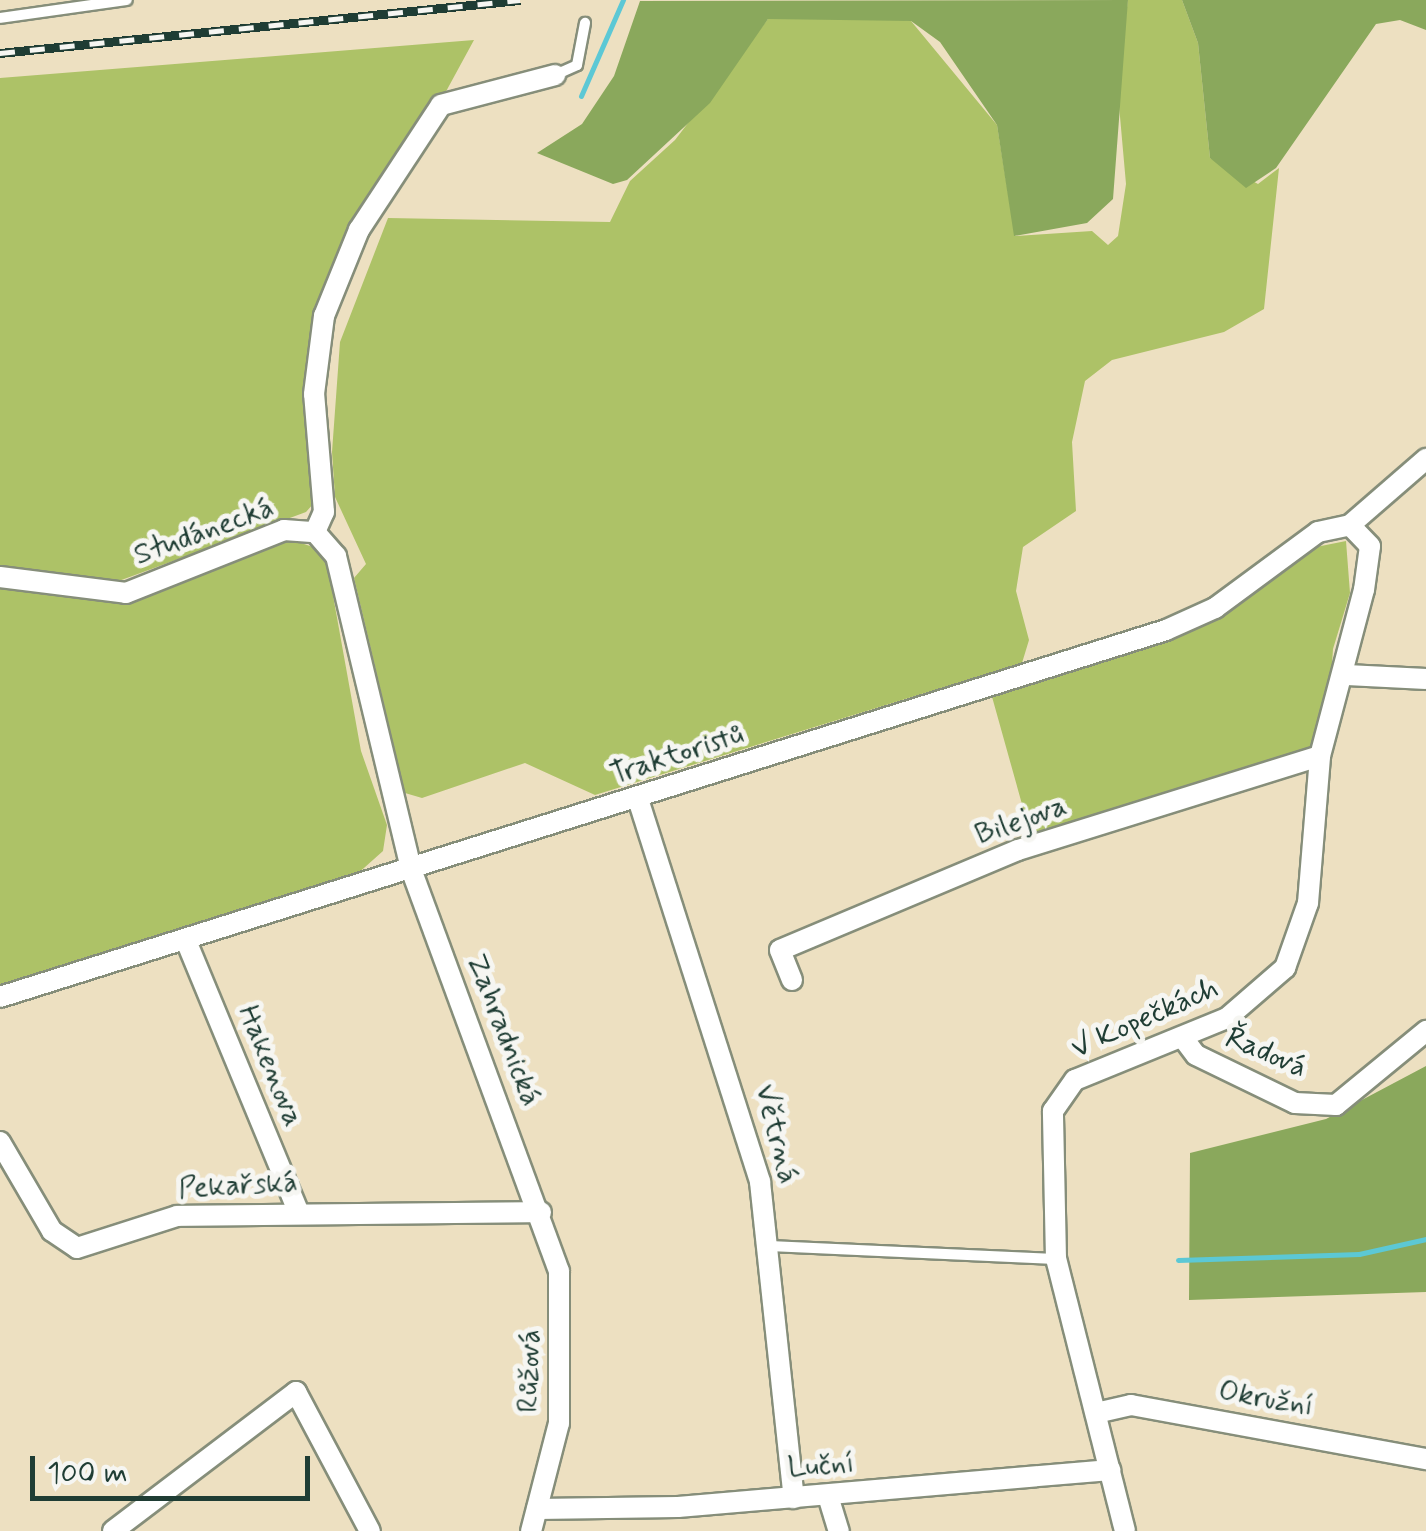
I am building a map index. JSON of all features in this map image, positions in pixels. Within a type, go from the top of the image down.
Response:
[{"type":"street","points":[[316,532],[324,512],[314,394],[324,316],[359,230],[441,105],[555,76]]},
{"type":"street","points":[[1350,525],[1426,458]]},
{"type":"street","name":"V Kopečkách","points":[[1125,1531],[1056,1259],[1053,1111],[1062,1092],[1247,1006],[1285,968],[1308,903],[1320,756],[1347,675],[1370,546],[1350,525]]},
{"type":"street","name":"Traktoristů","points":[[0,997],[187,943],[1166,630],[1214,608],[1318,532],[1350,525]]},
{"type":"street","name":"Studánecká","points":[[0,576],[126,593],[284,530],[316,532],[336,556],[411,869]]},
{"type":"street","points":[[1347,675],[1426,679]]},
{"type":"street","name":"Bilejova","points":[[792,980],[780,950],[798,942],[1018,850],[1320,756]]},
{"type":"street","name":"Větrná","points":[[638,799],[735,1091],[768,1246],[794,1498]]},
{"type":"street","name":"Zahradnická","points":[[411,869],[540,1212]]},
{"type":"street","name":"Hakenova","points":[[187,943],[298,1212]]},
{"type":"street","name":"Řadová","points":[[1183,1038],[1196,1055],[1295,1103],[1336,1106],[1426,1031]]},
{"type":"street","name":"Pekařská","points":[[0,1142],[52,1232],[77,1248],[178,1216],[540,1212]]},
{"type":"street","name":"Růžová","points":[[531,1531],[559,1423],[564,1356],[558,1271],[540,1212]]},
{"type":"street","points":[[115,1530],[296,1392],[370,1531]]},
{"type":"street","name":"Okružní","points":[[1096,1413],[1131,1405],[1426,1459]]},
{"type":"street","name":"Luční","points":[[537,1509],[828,1496],[1110,1470]]},
{"type":"street","points":[[828,1496],[839,1531]]},
{"type":"lane","points":[[0,18],[127,0]]},
{"type":"lane","points":[[555,76],[577,65],[585,23]]},
{"type":"lane","points":[[768,1246],[1056,1259]]},
{"type":"green space","points":[[1128,0],[1182,0],[1198,43],[1210,158],[1258,184],[1279,168],[1264,309],[1224,332],[1112,360],[1085,381],[1072,442],[1076,511],[1023,547],[1016,591],[1029,640],[1022,663],[595,795],[525,763],[422,798],[405,793],[354,578],[366,564],[335,497],[332,452],[340,342],[388,218],[610,222],[630,181],[675,140],[768,19],[888,18],[911,21],[997,125],[1015,236],[1092,231],[1108,245],[1118,236],[1126,184],[1117,83]]},
{"type":"green space","points":[[1128,0],[1113,199],[1087,223],[1014,236],[997,125],[940,42],[911,21],[768,19],[710,103],[627,180],[613,184],[537,153],[582,124],[614,76],[640,1]]},
{"type":"green space","points":[[1182,0],[1426,0],[1426,30],[1400,20],[1376,24],[1276,168],[1246,188],[1210,158],[1198,43]]},
{"type":"green space","points":[[474,40],[319,325],[314,503],[306,512],[116,582],[0,568],[0,78]]},
{"type":"green space","points":[[286,538],[325,551],[361,751],[387,825],[383,851],[355,876],[0,986],[0,586],[115,597]]},
{"type":"green space","points":[[1346,541],[1350,593],[1333,649],[1329,709],[1310,747],[1032,840],[989,686],[1221,609],[1301,550]]},
{"type":"green space","points":[[1426,1066],[1426,1292],[1189,1300],[1190,1153],[1326,1119]]},
{"type":"waterway","points":[[581,96],[623,0]]},
{"type":"waterway","points":[[1178,1260],[1359,1254],[1426,1239]]},
{"type":"railway","points":[[0,53],[520,0]]}]
